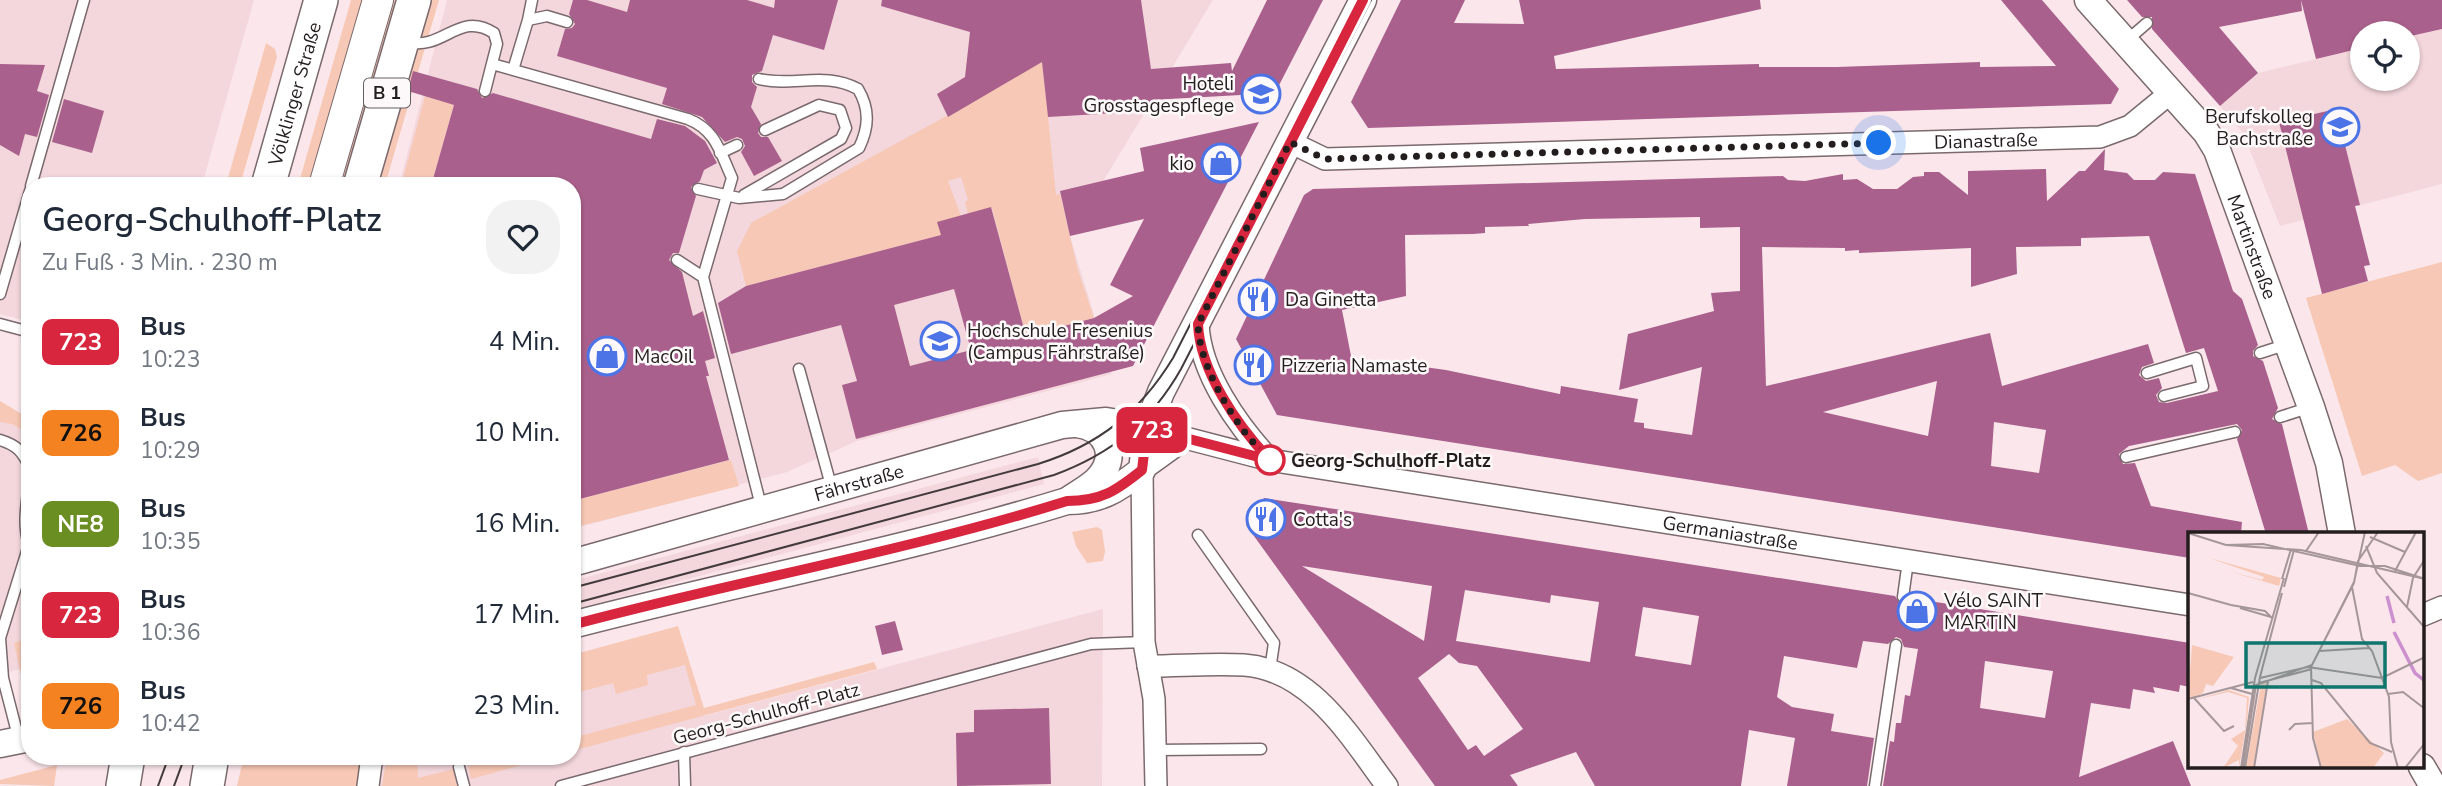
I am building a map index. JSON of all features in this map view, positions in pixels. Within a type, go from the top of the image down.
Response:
[{"type":"main road","name":"Völklinger Straße","points":[[271,177],[321,0]]},
{"type":"main road","points":[[327,177],[378,0]]},
{"type":"main road","name":"B 1","points":[[363,177],[414,0]]},
{"type":"main road","points":[[122,786],[126,765]]},
{"type":"main road","points":[[207,786],[210,765]]},
{"type":"street","points":[[1157,786],[1154,699],[1144,642],[1142,470],[1147,428],[1161,392],[1363,0]]},
{"type":"street","name":"Martinstraße","points":[[2088,0],[2169,94],[2206,132],[2217,150],[2311,407],[2329,463],[2342,532]]},
{"type":"street","name":"Dianastraße","points":[[1290,142],[1325,159],[2100,137],[2130,126],[2169,94]]},
{"type":"street","points":[[1198,324],[1198,336],[1221,393],[1245,433],[1270,460]]},
{"type":"street","name":"Fährstraße","points":[[581,560],[1072,423],[1106,421],[1147,428]]},
{"type":"street","points":[[1067,501],[1097,480],[1107,466],[1109,454],[1101,432],[1091,426],[1072,423]]},
{"type":"street","name":"Germaniastraße","points":[[1147,428],[1270,460],[2188,605]]},
{"type":"street","points":[[581,623],[681,597],[781,577],[1067,501],[1091,501],[1117,490],[1185,439]]},
{"type":"street","points":[[2424,615],[2442,607]]},
{"type":"street","points":[[1148,666],[1246,665],[1270,670],[1308,691],[1322,704],[1387,786]]},
{"type":"street","points":[[368,786],[371,765]]},
{"type":"street","points":[[2423,768],[2432,786]]},
{"type":"lane","points":[[34,177],[84,0]]},
{"type":"lane","points":[[513,70],[532,0]]},
{"type":"lane","points":[[528,20],[547,16],[567,22]]},
{"type":"lane","points":[[2124,42],[2147,23]]},
{"type":"lane","points":[[402,40],[420,45],[434,43],[470,24],[484,26],[494,33],[497,44],[485,91]]},
{"type":"lane","points":[[492,64],[703,125],[720,153],[732,178],[733,197],[703,277],[762,510]]},
{"type":"lane","points":[[698,189],[733,197],[783,194],[859,148],[868,118],[865,101],[858,89],[833,79],[786,83],[759,79]]},
{"type":"lane","points":[[733,197],[841,139],[846,128],[840,110],[819,105],[765,130]]},
{"type":"lane","points":[[720,153],[737,145]]},
{"type":"lane","points":[[0,294],[21,222]]},
{"type":"lane","points":[[677,260],[703,277]]},
{"type":"lane","points":[[0,324],[21,330]]},
{"type":"lane","points":[[2260,353],[2288,344]]},
{"type":"lane","points":[[2147,373],[2196,358],[2205,371],[2203,386],[2164,396]]},
{"type":"lane","points":[[799,369],[832,489]]},
{"type":"lane","points":[[2280,417],[2311,407]]},
{"type":"lane","points":[[2126,457],[2235,432]]},
{"type":"lane","points":[[0,440],[13,444],[21,451]]},
{"type":"lane","points":[[1198,535],[1274,643],[1270,670]]},
{"type":"lane","points":[[1903,597],[1908,561]]},
{"type":"lane","points":[[16,741],[3,678],[0,638],[21,571]]},
{"type":"lane","name":"Georg-Schulhoff-Platz","points":[[561,786],[1091,644],[1144,642]]},
{"type":"lane","points":[[1875,786],[1896,645]]},
{"type":"lane","points":[[1156,750],[1261,749]]},
{"type":"lane","points":[[684,752],[685,786]]},
{"type":"lane","points":[[459,767],[464,786]]},
{"type":"shaded area","points":[[0,0],[254,0],[204,177],[21,177],[21,320],[0,314]]},
{"type":"shaded area","points":[[351,0],[364,0],[313,177],[301,177]]},
{"type":"shaded area","points":[[387,0],[401,0],[349,177],[338,177]]},
{"type":"shaded area","points":[[426,0],[439,0],[387,177],[377,177]]},
{"type":"shaded area","points":[[447,0],[1213,0],[1070,236],[1112,374],[857,441],[787,472],[581,527],[581,177],[401,177]]},
{"type":"shaded area","name":"Berufskolleg Bachstraße","points":[[2442,29],[2442,184],[2280,226],[2243,133],[2220,106],[2258,73],[2350,51],[2350,91],[2420,91],[2420,34]]},
{"type":"shaded area","points":[[1040,39],[1056,195],[1060,194],[1078,270],[1094,318],[1026,336],[992,208],[968,214],[965,202],[968,200],[961,177],[948,181],[961,216],[938,222],[941,235],[746,286],[737,251],[751,223],[1010,81],[1007,43]]},
{"type":"shaded area","points":[[266,43],[275,49],[277,57],[242,177],[228,177]]},
{"type":"shaded area","points":[[425,96],[454,105],[433,177],[403,177]]},
{"type":"shaded area","points":[[2442,262],[2442,473],[2418,481],[2395,465],[2362,476],[2306,298]]},
{"type":"shaded area","points":[[0,401],[21,414],[21,669],[0,675]]},
{"type":"shaded area","points":[[0,401],[21,414],[21,429],[0,422]]},
{"type":"shaded area","points":[[1038,457],[1044,484],[581,608],[581,579]]},
{"type":"shaded area","points":[[731,460],[739,486],[581,526],[581,499]]},
{"type":"shaded area","points":[[1097,527],[1102,530],[1105,551],[1103,561],[1087,563],[1076,546],[1072,532]]},
{"type":"shaded area","points":[[1103,609],[1102,786],[376,786],[380,765],[581,765],[581,682],[687,655],[704,716]]},
{"type":"shaded area","points":[[678,626],[704,708],[874,662],[877,669],[581,749],[581,736],[696,705],[685,665],[647,675],[648,685],[616,694],[613,683],[581,692],[581,653]]},
{"type":"shaded area","points":[[21,640],[21,675],[14,643]]},
{"type":"shaded area","points":[[57,765],[54,786],[0,784],[0,780]]},
{"type":"shaded area","points":[[242,765],[363,765],[360,786],[237,786]]},
{"type":"shaded area","points":[[386,765],[417,765],[418,778],[453,769],[457,786],[382,786]]},
{"type":"shaded area","points":[[472,765],[522,765],[471,779],[468,766]]},
{"type":"building","points":[[573,0],[587,0],[627,12],[630,0],[747,0],[774,8],[775,0],[838,0],[824,50],[773,35],[762,71],[752,75],[752,82],[757,87],[751,107],[761,124],[758,133],[761,137],[768,137],[782,161],[754,176],[741,152],[745,146],[742,139],[737,137],[725,142],[702,117],[662,104],[667,88],[557,56],[565,29],[572,28],[575,24],[569,14]]},
{"type":"building","points":[[882,0],[1141,0],[1151,69],[1231,63],[1232,71],[1267,0],[1323,0],[1275,93],[1151,100],[1151,111],[1048,117],[1042,62],[948,117],[937,94],[965,77],[970,32],[881,6]]},
{"type":"building","points":[[1401,0],[1465,0],[1454,23],[1524,24],[1519,0],[1760,0],[1761,9],[1554,56],[1556,69],[1759,64],[1759,67],[1837,67],[1980,62],[1980,67],[2056,66],[2001,0],[2042,0],[2119,89],[2111,104],[1368,128],[1351,102]]},
{"type":"building","points":[[2127,0],[2301,0],[2302,11],[2219,27],[2258,73],[2220,106],[2152,29],[2152,17],[2142,17]]},
{"type":"building","points":[[2301,0],[2442,0],[2442,29],[2420,34],[2420,21],[2350,21],[2350,51],[2316,59]]},
{"type":"building","points":[[0,64],[45,65],[37,91],[49,95],[37,137],[25,134],[19,156],[0,145]]},
{"type":"building","points":[[413,71],[477,89],[482,98],[493,93],[651,139],[657,119],[685,126],[705,141],[717,163],[704,170],[700,181],[691,187],[696,196],[679,253],[673,253],[669,260],[682,272],[693,316],[703,311],[715,358],[705,361],[709,376],[706,376],[729,460],[581,499],[581,177],[434,177],[454,105],[408,91]]},
{"type":"building","points":[[64,99],[104,111],[92,153],[52,142]]},
{"type":"building","points":[[2336,109],[2360,205],[2355,206],[2370,265],[2364,266],[2368,281],[2322,294],[2279,122]]},
{"type":"building","points":[[1259,122],[1133,366],[856,439],[842,385],[857,381],[841,325],[731,354],[718,303],[746,286],[941,235],[937,222],[991,207],[1026,336],[1094,318],[1133,296],[1110,285],[1144,219],[1070,236],[1060,191],[1144,171],[1140,148]],"holes":[[[954,289],[971,350],[910,366],[894,305]]]},
{"type":"building","points":[[2105,149],[2104,170],[2127,173],[2134,180],[2155,180],[2163,172],[2195,174],[2233,291],[2242,299],[2258,345],[2253,356],[2263,361],[2278,408],[2272,419],[2282,424],[2309,532],[2265,532],[2237,439],[2242,430],[2237,424],[2129,446],[2119,454],[2123,464],[2135,463],[2151,506],[2242,522],[2241,532],[2188,532],[2188,558],[1277,415],[1236,339],[1304,195],[1313,189],[1783,176],[1788,180],[1805,181],[1843,174],[1843,180],[1857,179],[1873,189],[1897,189],[1913,177],[1924,176],[1924,172],[1939,172],[1968,195],[1968,171],[2046,169],[2047,201],[2079,171],[2085,171]],"holes":[[[1700,217],[1700,228],[1740,227],[1740,291],[1711,293],[1714,311],[1628,334],[1619,390],[1702,367],[1692,435],[1644,428],[1644,423],[1634,422],[1638,399],[1561,386],[1560,394],[1446,370],[1410,365],[1409,369],[1352,361],[1342,310],[1406,296],[1405,235],[1485,233],[1485,227],[1529,226],[1528,224],[1585,219]],[[2149,236],[2186,353],[2204,348],[2218,391],[2167,403],[2159,402],[2156,395],[2162,388],[2159,378],[2146,381],[2139,375],[2142,367],[2154,363],[2148,344],[2002,386],[1990,333],[1766,386],[1762,247],[1845,248],[1845,251],[1859,250],[1859,253],[1971,248],[1971,287],[2017,274],[2016,247],[2081,246],[2081,238]],[[1937,381],[1928,436],[1823,412]],[[1994,422],[2046,430],[2039,473],[1991,466]]]},
{"type":"building","points":[[1264,498],[1895,596],[1901,605],[1907,604],[1911,598],[2188,643],[2188,687],[2180,685],[2179,692],[2153,687],[2155,693],[2133,689],[2130,709],[2091,703],[2079,777],[2173,741],[2191,786],[1883,786],[1890,741],[1894,742],[1896,723],[1901,723],[1905,695],[1910,696],[1918,649],[1904,647],[1901,639],[1896,637],[1888,644],[1863,641],[1857,668],[1784,656],[1777,697],[1792,707],[1834,714],[1831,731],[1874,738],[1867,786],[1787,786],[1795,738],[1749,730],[1741,786],[1595,786],[1576,752],[1510,775],[1518,786],[1435,786],[1246,525]],"holes":[[[1302,566],[1432,586],[1424,641]],[[1465,590],[1550,603],[1551,595],[1599,602],[1590,662],[1456,641]],[[1643,607],[1699,616],[1691,665],[1635,656]],[[1449,654],[1459,663],[1477,666],[1523,729],[1484,756],[1476,745],[1468,750],[1418,678]],[[1985,661],[2053,671],[2045,718],[1980,708]]]},
{"type":"building","points":[[895,621],[903,650],[882,655],[875,626]]},
{"type":"building","points":[[1049,708],[1051,784],[957,786],[956,733],[974,732],[974,710]]},
{"type":"tram line","points":[[581,586],[1038,464],[1080,447],[1116,424],[1147,395],[1173,358],[1356,0]]},
{"type":"tram line","points":[[581,602],[1054,475],[1094,457],[1128,434],[1157,405],[1181,369],[1371,0]]},
{"type":"tram line","points":[[158,786],[166,765]]},
{"type":"tram line","points":[[174,786],[182,765]]},
{"type":"bus line","name":"723","points":[[581,623],[681,597],[781,577],[1067,501],[1091,501],[1117,490],[1142,470],[1147,428],[1270,460],[1245,433],[1221,393],[1198,336],[1198,324],[1363,0]]},
{"type":"place","name":"Hoteli Grosstagespflege","points":[[1261,94]]},
{"type":"place","name":"Berufskolleg Bachstraße","points":[[2340,127]]},
{"type":"place","name":"kio","points":[[1221,163]]},
{"type":"place","name":"Da Ginetta","points":[[1258,299]]},
{"type":"place","name":"Hochschule Fresenius (Campus Fährstraße)","points":[[940,341]]},
{"type":"place","name":"MacOil","points":[[607,356]]},
{"type":"place","name":"Pizzeria Namaste","points":[[1254,365]]},
{"type":"place","name":"Georg-Schulhoff-Platz","points":[[1270,460]]},
{"type":"place","name":"Cotta's","points":[[1266,519]]},
{"type":"place","name":"Vélo SAINT MARTIN","points":[[1917,611]]},
{"type":"route","points":[[1270,460],[1245,433],[1221,393],[1198,336],[1198,324],[1290,142],[1325,159],[1879,143]]}]
